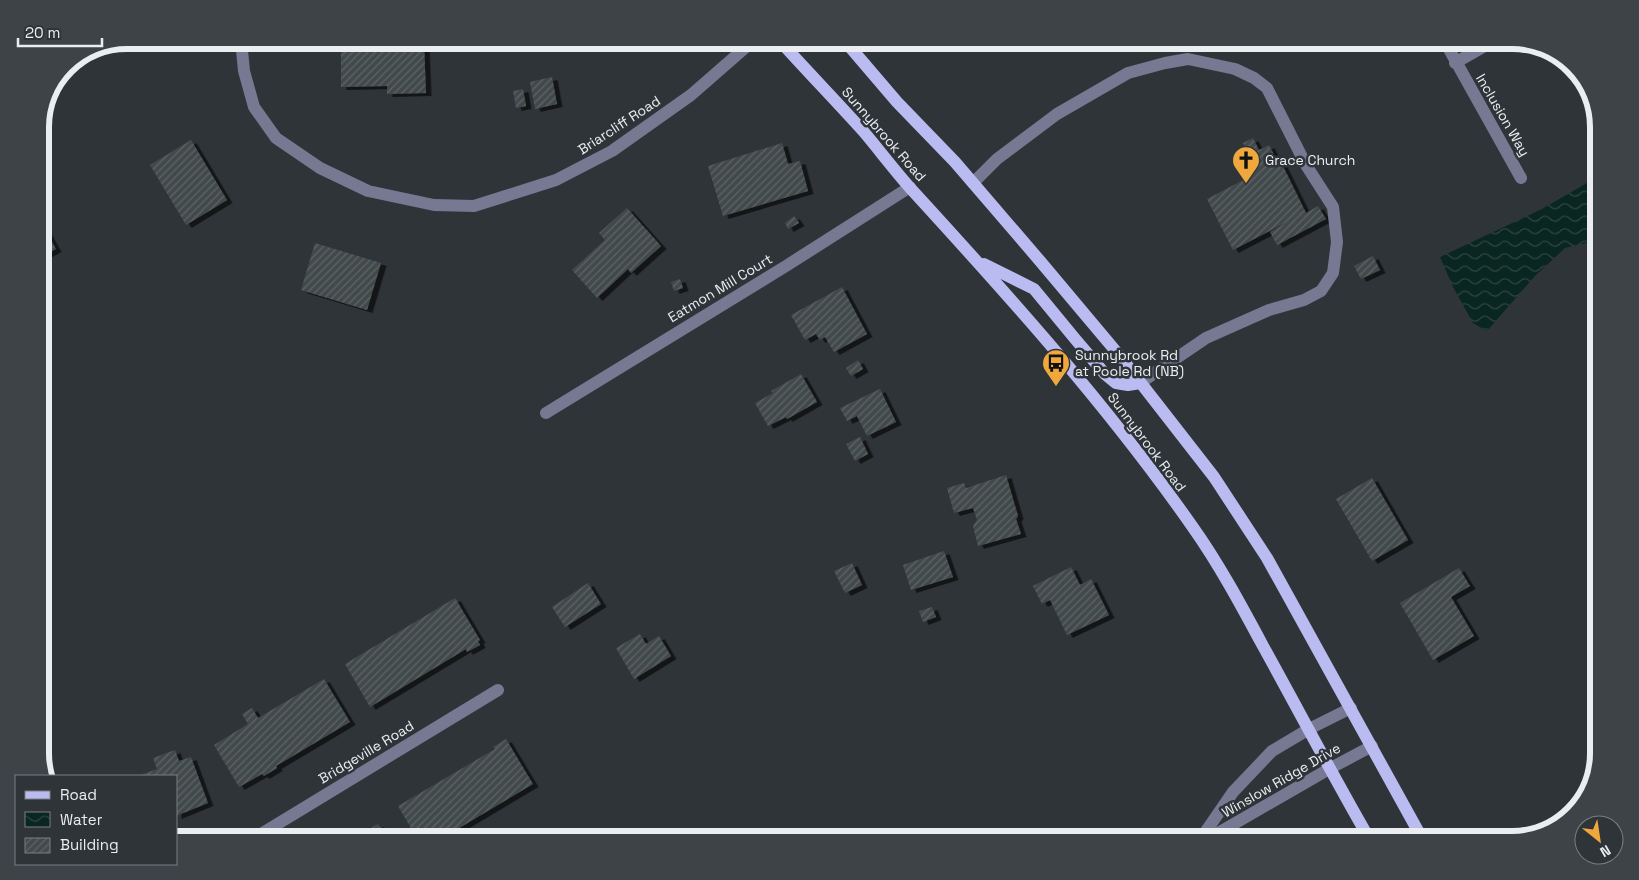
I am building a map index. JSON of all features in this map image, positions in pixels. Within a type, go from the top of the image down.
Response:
[{"type":"main road","name":"Sunnybrook Road","points":[[787,49],[977,260],[1108,413],[1192,525],[1223,573],[1309,728],[1329,769],[1365,831]]},
{"type":"main road","points":[[852,49],[897,102],[973,183],[1113,348],[1214,477],[1268,558],[1418,831]]},
{"type":"main road","points":[[977,260],[1034,289],[1105,374],[1116,382],[1128,385],[1140,383]]},
{"type":"street","name":"Briarcliff Road","points":[[242,49],[244,71],[254,107],[276,138],[320,168],[368,191],[434,205],[474,206],[556,180],[612,151],[691,95],[744,49]]},
{"type":"street","name":"Inclusion Way","points":[[1449,49],[1521,178]]},
{"type":"street","points":[[1456,63],[1480,49]]},
{"type":"street","points":[[973,183],[997,159],[1057,114],[1128,73],[1188,59],[1235,69],[1254,78],[1267,88],[1306,165],[1333,206],[1337,242],[1333,273],[1321,291],[1304,300],[1269,310],[1206,338],[1140,383]]},
{"type":"street","name":"Eatmon Mill Court","points":[[546,413],[786,266],[910,187]]},
{"type":"street","name":"Bridgeville Road","points":[[266,831],[498,690]]},
{"type":"street","name":"Winslow Ridge Drive","points":[[1206,831],[1233,792],[1272,751],[1309,728],[1351,708]]},
{"type":"street","name":"Winslow Ridge Drive","points":[[1222,831],[1372,746]]},
{"type":"water","points":[[1590,181],[1590,242],[1565,248],[1534,277],[1487,331],[1473,323],[1453,287],[1440,257],[1542,209]]},
{"type":"building","points":[[341,49],[424,49],[426,93],[387,94],[387,86],[341,87]]},
{"type":"building","points":[[552,77],[557,104],[535,109],[530,82]]},
{"type":"building","points":[[523,89],[526,106],[516,108],[513,91]]},
{"type":"building","points":[[1253,138],[1259,150],[1269,145],[1277,161],[1280,160],[1306,213],[1318,206],[1326,219],[1277,245],[1270,232],[1289,221],[1233,250],[1207,199],[1249,177],[1241,160],[1250,156],[1243,143]]},
{"type":"building","points":[[191,140],[227,200],[186,225],[150,165]]},
{"type":"building","points":[[782,143],[788,164],[800,161],[808,191],[723,216],[708,166]]},
{"type":"building","points":[[627,208],[661,246],[631,273],[628,269],[597,298],[572,270],[605,240],[599,233]]},
{"type":"building","points":[[794,216],[799,223],[788,229],[785,223]]},
{"type":"building","points":[[49,236],[56,249],[49,253]]},
{"type":"building","points":[[315,243],[381,263],[367,310],[301,290]]},
{"type":"building","points":[[1373,256],[1380,270],[1361,279],[1354,266]]},
{"type":"building","points":[[680,279],[683,288],[674,291],[671,282]]},
{"type":"building","points":[[842,287],[867,334],[834,352],[825,337],[820,340],[816,334],[805,340],[791,315]]},
{"type":"building","points":[[858,360],[863,369],[851,376],[846,368]]},
{"type":"building","points":[[801,374],[817,402],[787,419],[786,417],[768,426],[755,403],[773,393],[771,391]]},
{"type":"building","points":[[880,389],[896,422],[867,436],[857,416],[847,421],[840,408]]},
{"type":"building","points":[[860,437],[868,454],[855,461],[846,444]]},
{"type":"building","points":[[1006,475],[1018,516],[1016,519],[1021,534],[978,546],[973,526],[977,520],[973,508],[954,513],[947,488],[964,483],[966,488]]},
{"type":"building","points":[[1372,478],[1408,540],[1372,561],[1336,499]]},
{"type":"building","points":[[944,551],[953,577],[911,590],[903,565]]},
{"type":"building","points":[[852,563],[862,585],[845,593],[834,571]]},
{"type":"building","points":[[1071,567],[1080,585],[1091,579],[1109,615],[1067,635],[1050,600],[1042,604],[1033,586]]},
{"type":"building","points":[[1459,568],[1470,586],[1451,597],[1474,636],[1433,660],[1400,603]]},
{"type":"building","points":[[588,583],[601,604],[565,627],[552,607]]},
{"type":"building","points":[[455,598],[480,640],[478,641],[480,645],[467,652],[466,649],[370,707],[345,664]]},
{"type":"building","points":[[932,607],[936,617],[923,622],[919,611]]},
{"type":"building","points":[[640,634],[646,644],[659,636],[671,656],[634,679],[616,648]]},
{"type":"building","points":[[324,679],[350,722],[276,766],[277,768],[264,776],[262,774],[239,787],[214,745],[248,724],[242,714],[252,708],[258,718]]},
{"type":"building","points":[[506,739],[533,784],[454,831],[413,831],[398,806],[495,749],[493,747]]},
{"type":"building","points":[[175,750],[179,761],[191,757],[208,803],[178,815],[178,775],[141,775],[157,769],[153,758]]},
{"type":"building","points":[[378,824],[382,831],[366,831]]},
{"type":"place","name":"Grace Church","points":[[1246,184]]},
{"type":"place","name":"Sunnybrook Rd at Poole Rd (NB)","points":[[1056,387]]}]
